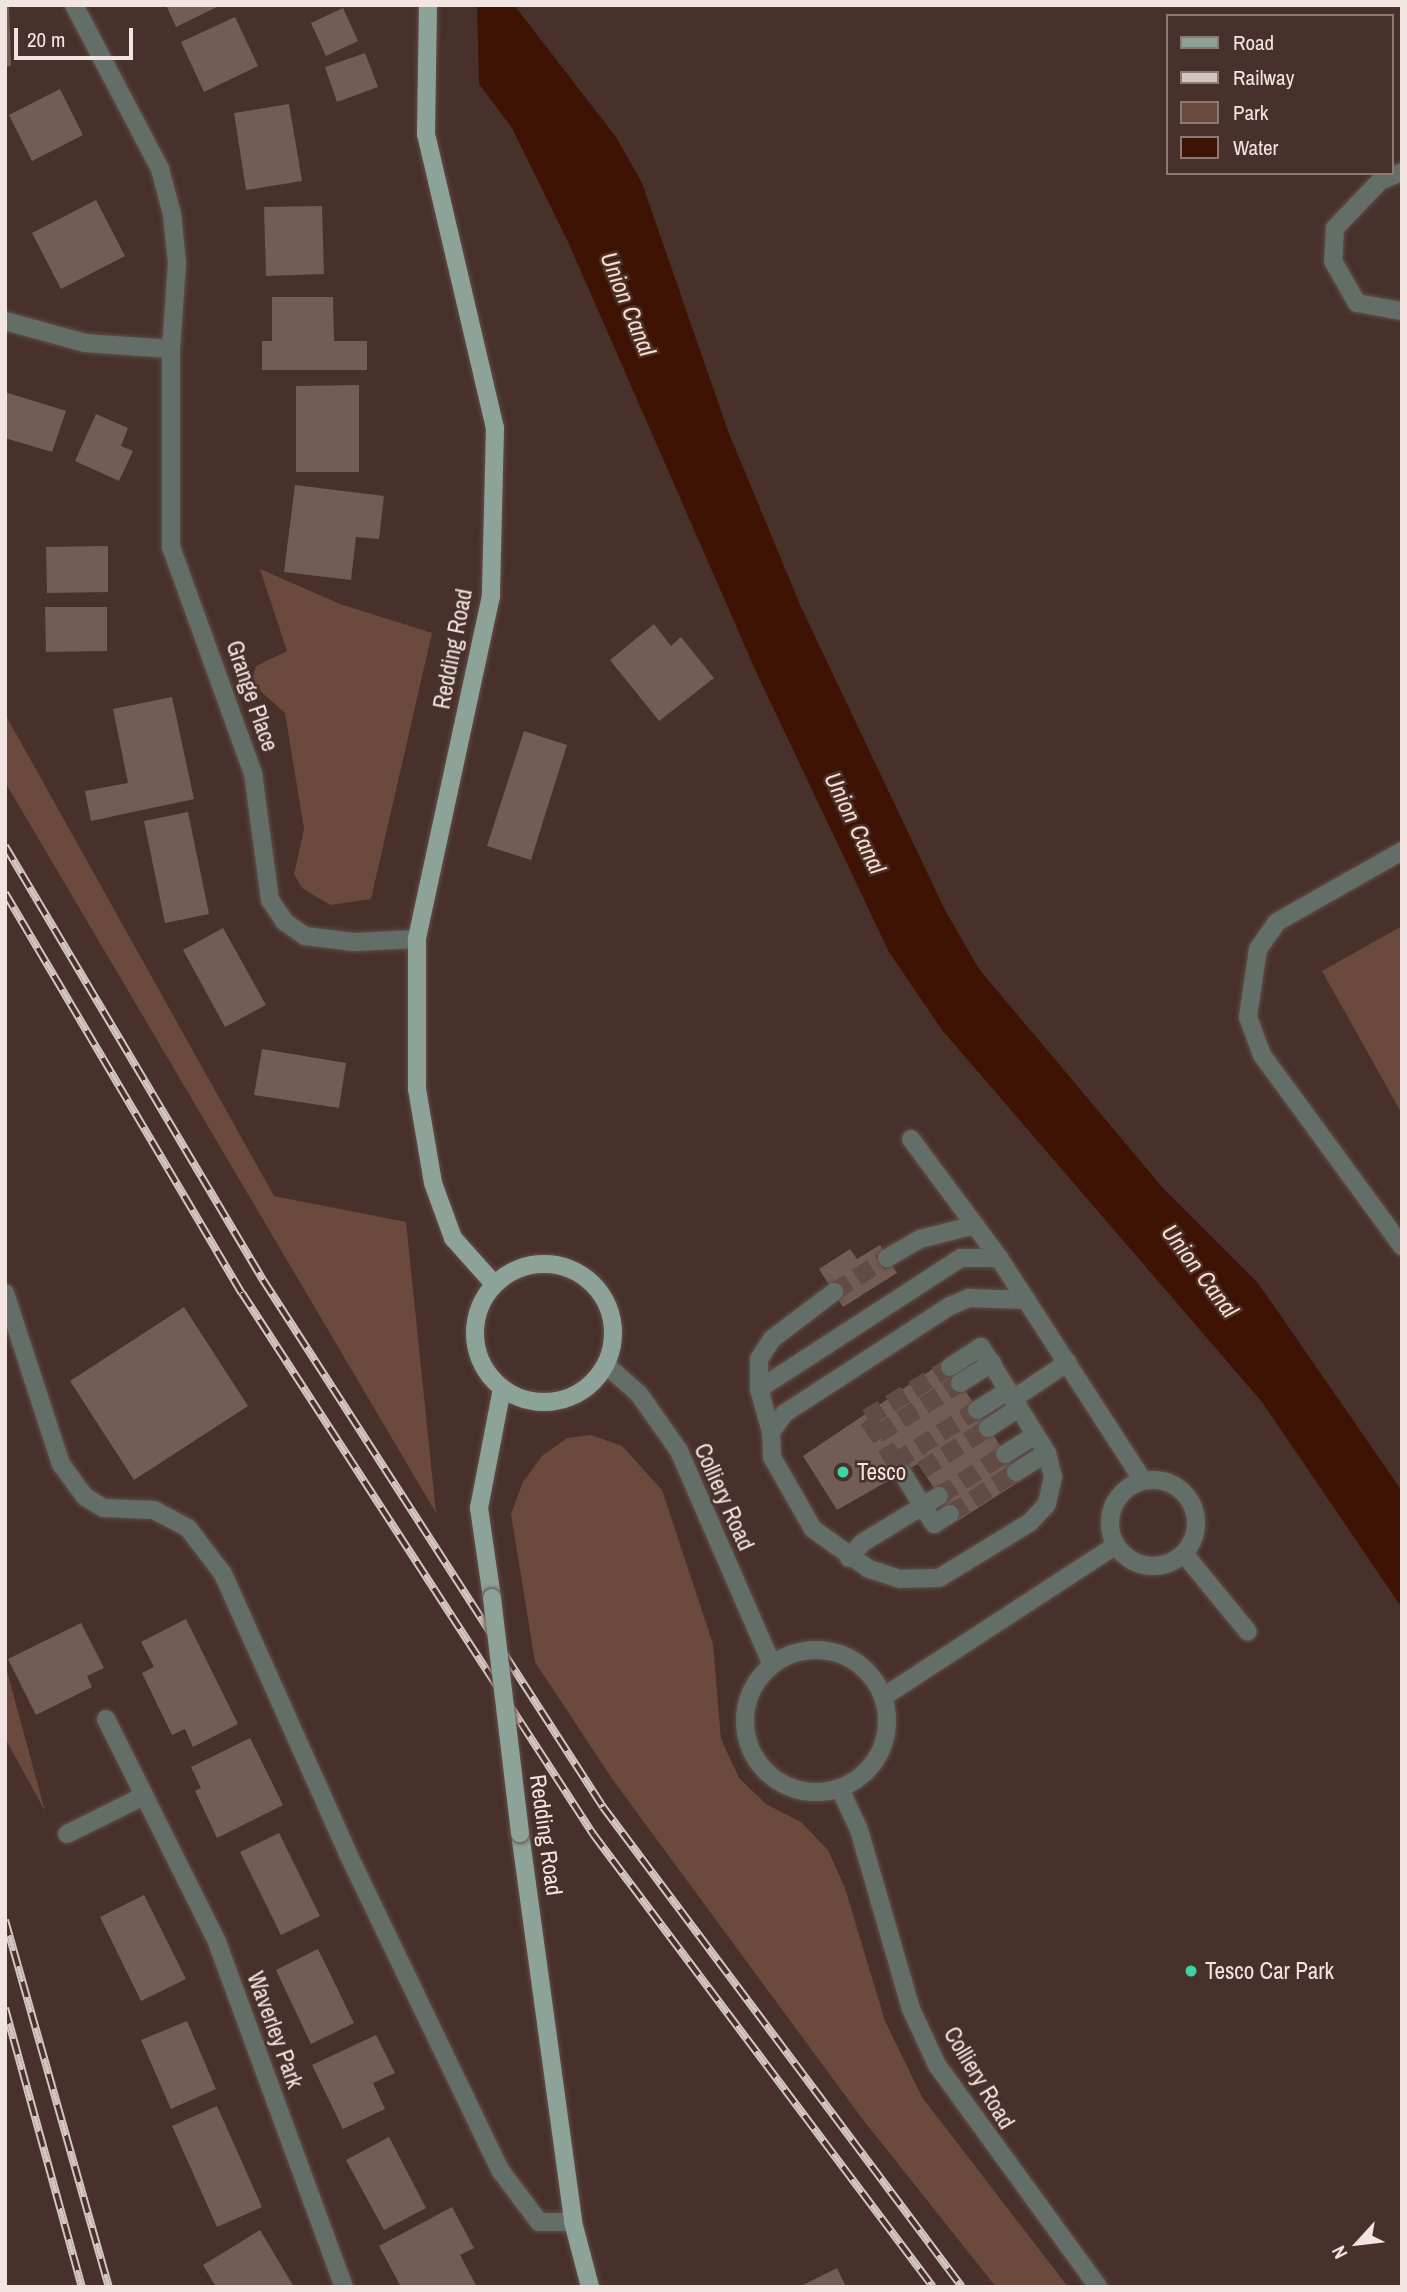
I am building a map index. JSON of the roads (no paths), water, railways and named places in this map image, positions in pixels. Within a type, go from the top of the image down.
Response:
[{"type":"main road","name":"Redding Road","points":[[428,5],[426,134],[495,428],[491,596],[417,939],[417,1089],[433,1183],[453,1238],[494,1284]]},
{"type":"main road","points":[[532,1264],[575,1270],[600,1292],[613,1322],[606,1365],[592,1384],[571,1397],[524,1399],[502,1388],[486,1371],[474,1326],[494,1284],[532,1264]]},
{"type":"main road","name":"Redding Road","points":[[502,1388],[480,1508],[520,1833],[573,2222],[590,2287]]},
{"type":"street","name":"Grange Place","points":[[75,5],[160,169],[177,262],[171,349],[172,547],[253,773],[270,900],[285,922],[305,936],[354,942],[417,939]]},
{"type":"street","points":[[1402,172],[1380,181],[1335,229],[1333,261],[1357,303],[1402,312]]},
{"type":"street","points":[[5,321],[85,342],[171,349]]},
{"type":"street","points":[[1402,851],[1277,922],[1258,949],[1248,1017],[1262,1055],[1402,1246]]},
{"type":"street","points":[[911,1139],[999,1258],[1143,1481]]},
{"type":"street","points":[[887,1258],[920,1239],[975,1224]]},
{"type":"street","points":[[759,1389],[961,1258],[999,1258]]},
{"type":"street","points":[[834,1292],[772,1339],[759,1359],[759,1389],[771,1432],[772,1457],[791,1496],[813,1529],[849,1558],[900,1579],[939,1578],[1029,1523],[1047,1504],[1053,1477],[1047,1453],[992,1363],[981,1347],[953,1365]]},
{"type":"street","points":[[5,1293],[61,1464],[84,1496],[103,1508],[153,1510],[188,1528],[223,1574],[348,1854],[500,2170],[539,2222],[573,2222]]},
{"type":"street","points":[[771,1432],[785,1413],[950,1306],[969,1298],[1027,1300]]},
{"type":"street","points":[[988,1427],[1013,1399],[1068,1362]]},
{"type":"street","points":[[960,1383],[992,1363]]},
{"type":"street","name":"Colliery Road","points":[[606,1365],[639,1394],[678,1451],[772,1665]]},
{"type":"street","points":[[977,1410],[1013,1399]]},
{"type":"street","points":[[1005,1454],[1035,1435]]},
{"type":"street","points":[[1016,1472],[1047,1453]]},
{"type":"street","points":[[922,1470],[905,1477],[934,1524],[950,1514]]},
{"type":"street","points":[[1143,1481],[1167,1481],[1189,1498],[1196,1524],[1185,1555],[1152,1567],[1125,1557],[1115,1545],[1110,1531],[1115,1502],[1143,1481]]},
{"type":"street","points":[[849,1558],[862,1543],[939,1496]]},
{"type":"street","points":[[883,1697],[1115,1545]]},
{"type":"street","points":[[1185,1555],[1248,1632]]},
{"type":"street","points":[[808,1650],[832,1651],[855,1661],[883,1697],[887,1720],[875,1762],[840,1789],[793,1789],[771,1778],[755,1760],[744,1714],[750,1691],[772,1665],[808,1650]]},
{"type":"street","name":"Waverley Park","points":[[106,1719],[217,1941],[344,2287]]},
{"type":"street","name":"Colliery Road","points":[[840,1789],[859,1830],[911,2009],[937,2065],[1098,2287]]},
{"type":"street","points":[[67,1833],[144,1796]]},
{"type":"water","name":"Union Canal","points":[[477,5],[514,5],[616,137],[642,183],[728,431],[801,607],[945,910],[979,969],[1163,1188],[1258,1283],[1402,1491],[1402,1608],[1262,1402],[942,1030],[889,952],[758,676],[569,244],[512,128],[479,84]]},
{"type":"tunnel","points":[[834,1292],[887,1258]]},
{"type":"tunnel","points":[[878,1434],[867,1418],[950,1367]]},
{"type":"tunnel","points":[[895,1462],[878,1434],[960,1383]]},
{"type":"tunnel","points":[[901,1471],[895,1462],[977,1410]]},
{"type":"tunnel","points":[[922,1470],[988,1428]]},
{"type":"tunnel","points":[[939,1496],[1005,1454]]},
{"type":"tunnel","points":[[950,1514],[1016,1472]]},
{"type":"railway","points":[[5,846],[263,1280],[603,1807],[962,2287]]},
{"type":"railway","points":[[5,893],[242,1293],[593,1834],[933,2287]]},
{"type":"railway","points":[[5,1920],[109,2287]]},
{"type":"railway","points":[[5,2008],[82,2287]]},
{"type":"place","name":"Tesco","points":[[843,1472]]},
{"type":"place","name":"Tesco Car Park","points":[[1191,1971]]}]
